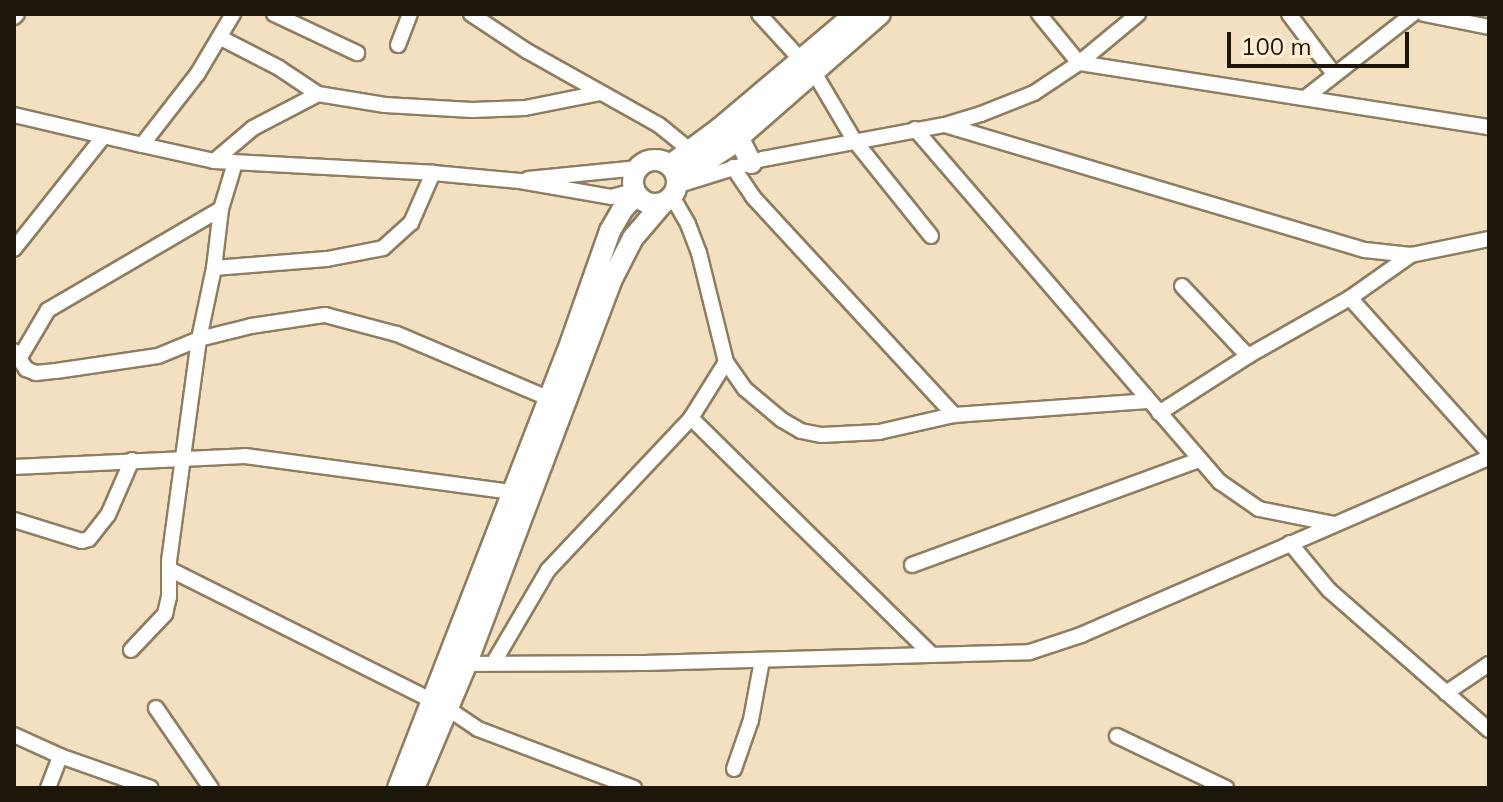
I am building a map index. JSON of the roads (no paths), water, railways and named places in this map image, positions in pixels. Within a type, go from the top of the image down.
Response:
[{"type":"street","points":[[142,145],[221,38],[233,14]]},
{"type":"street","points":[[274,14],[357,53]]},
{"type":"street","points":[[398,45],[410,14]]},
{"type":"street","points":[[471,14],[600,93],[659,125],[691,151],[854,140],[945,125],[1034,93],[1079,63],[1138,14]]},
{"type":"street","points":[[759,14],[809,68],[854,140],[931,236]]},
{"type":"street","points":[[14,115],[214,161],[520,181],[595,195],[635,193],[649,203],[734,149],[855,14]]},
{"type":"street","points":[[809,68],[880,14]]},
{"type":"street","points":[[1039,14],[1079,63],[1489,127]]},
{"type":"street","points":[[1289,14],[1334,74]]},
{"type":"street","points":[[1305,98],[1413,14]]},
{"type":"street","points":[[1424,14],[1489,27]]},
{"type":"street","points":[[221,38],[279,68],[318,94],[396,106],[472,110],[525,108],[600,93]]},
{"type":"street","points":[[214,161],[253,128],[318,94]]},
{"type":"street","points":[[945,125],[1365,250],[1411,255],[1489,239]]},
{"type":"street","points":[[915,129],[1199,460],[1231,490],[1259,509],[1334,524]]},
{"type":"street","points":[[14,249],[103,137]]},
{"type":"street","points":[[734,149],[753,197],[954,415]]},
{"type":"street","points":[[398,788],[457,664],[611,281],[633,238],[672,186],[691,151]]},
{"type":"street","points":[[520,181],[638,168],[653,160],[672,186],[699,253],[726,362],[745,389],[801,431],[822,435],[879,432],[954,415],[1147,401]]},
{"type":"street","points":[[131,650],[165,614],[199,339],[214,268],[221,209],[235,163]]},
{"type":"street","points":[[457,664],[513,492],[610,231],[635,193],[638,168]]},
{"type":"street","points":[[214,268],[340,258],[383,248],[411,223],[433,173]]},
{"type":"street","points":[[221,209],[48,310],[16,355],[26,369],[36,373],[158,356],[199,339],[251,326],[325,315],[397,334],[550,399]]},
{"type":"street","points":[[1159,413],[1248,356],[1350,298],[1411,255]]},
{"type":"street","points":[[1182,286],[1248,356]]},
{"type":"street","points":[[457,664],[1030,652],[1067,641],[1489,455],[1350,298]]},
{"type":"street","points":[[494,662],[548,570],[691,418],[711,392],[726,362]]},
{"type":"street","points":[[691,418],[931,654]]},
{"type":"street","points":[[14,467],[132,460],[272,458],[513,492]]},
{"type":"street","points":[[14,520],[82,541],[89,539],[108,515],[132,460]]},
{"type":"street","points":[[912,565],[1199,460]]},
{"type":"street","points":[[1290,543],[1329,590],[1489,730]]},
{"type":"street","points":[[171,570],[440,704],[501,739],[634,788]]},
{"type":"street","points":[[734,769],[751,720],[762,660]]},
{"type":"street","points":[[1446,693],[1489,664]]},
{"type":"street","points":[[414,788],[440,704]]},
{"type":"street","points":[[156,708],[211,788]]},
{"type":"street","points":[[14,735],[60,756],[151,788]]},
{"type":"street","points":[[1117,736],[1226,788]]},
{"type":"street","points":[[48,788],[60,756]]}]
